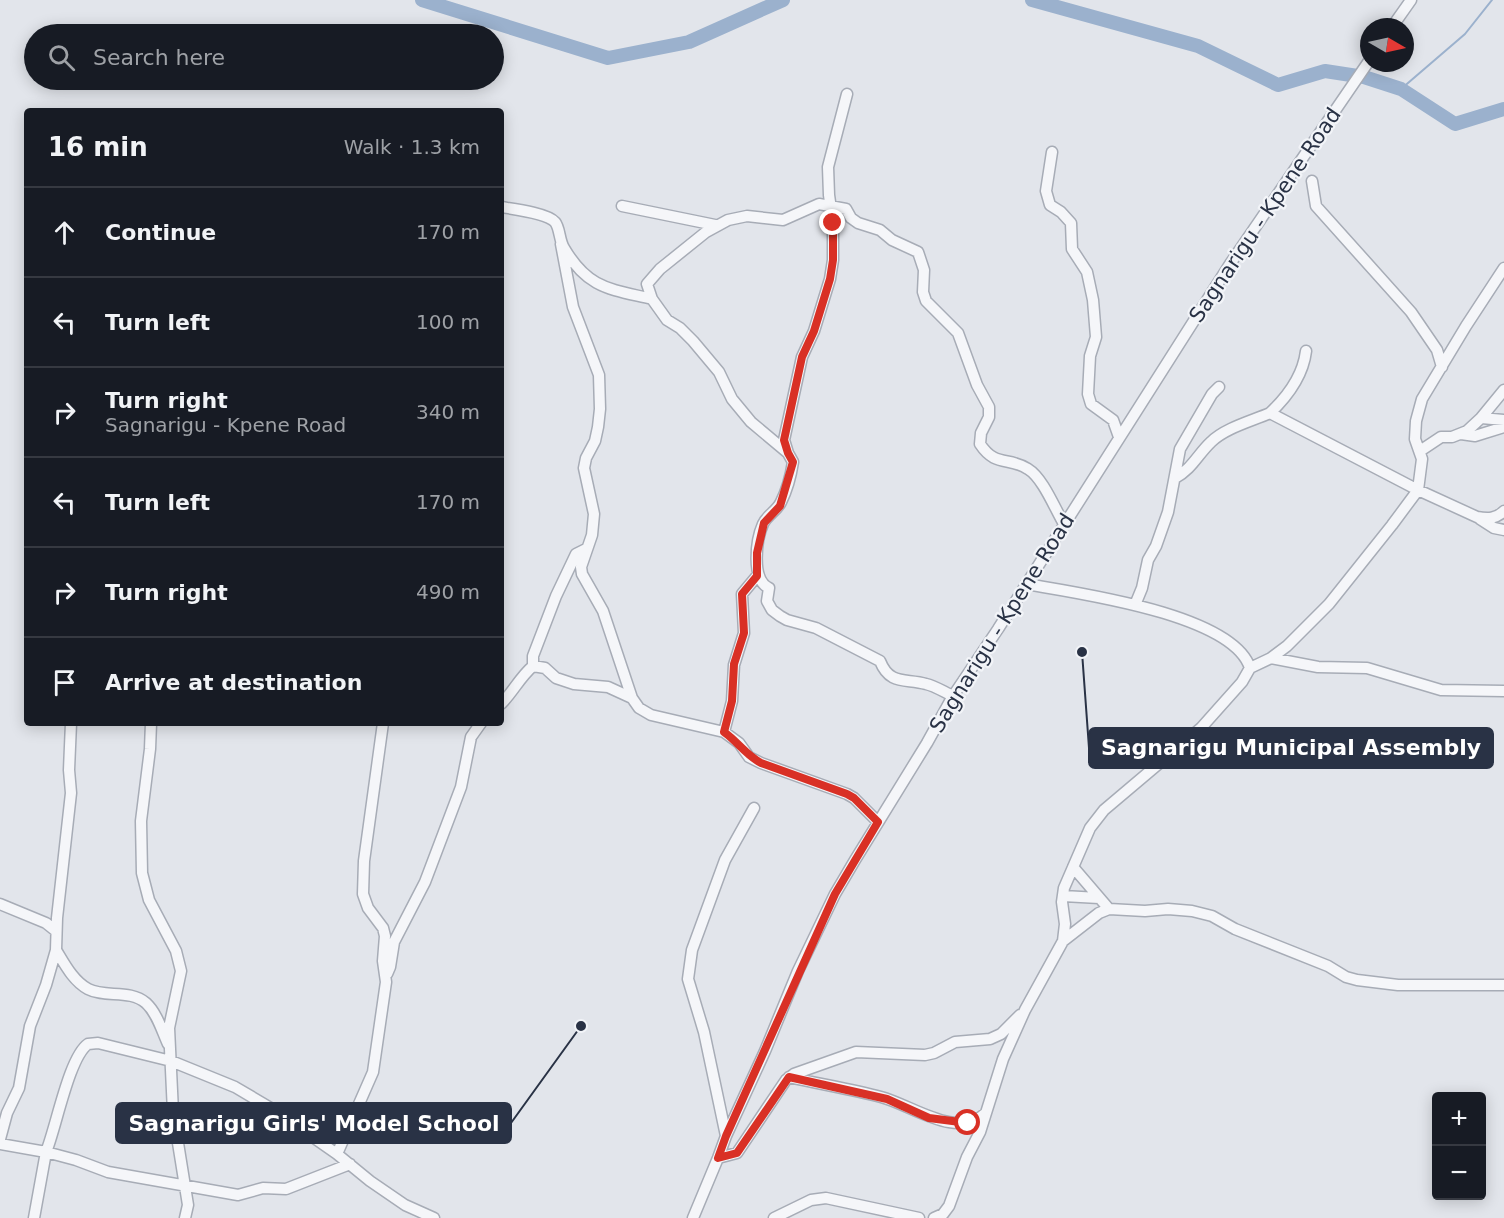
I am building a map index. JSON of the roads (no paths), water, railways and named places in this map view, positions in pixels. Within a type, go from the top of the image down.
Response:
[{"type":"street","points":[[1398,18],[1411,0]]},
{"type":"street","name":"Sagnarigu - Kpene Road","points":[[693,1218],[726,1136],[835,894],[953,696],[1230,264],[1362,72]]},
{"type":"street","points":[[847,94],[828,167],[833,223],[831,269],[814,331],[802,357],[784,440],[793,462],[792,471],[780,506],[764,523],[757,553],[757,576],[762,585],[768,588],[767,601],[772,610],[787,621],[816,628],[880,661],[884,671],[900,680],[925,683],[953,696]]},
{"type":"street","points":[[1052,152],[1046,191],[1050,205],[1061,212],[1071,223],[1072,249],[1087,272],[1090,284],[1096,338],[1090,356],[1088,394],[1091,404],[1113,420],[1119,437]]},
{"type":"street","points":[[1312,181],[1316,206],[1411,312],[1437,350],[1442,367]]},
{"type":"street","points":[[788,453],[751,422],[732,399],[719,372],[680,328],[667,320],[652,299],[647,284],[651,278],[715,225],[740,217],[783,220],[819,204],[831,205],[846,209],[850,218],[858,223],[880,230],[892,240],[918,252],[924,270],[926,301],[958,333],[977,385],[989,407],[980,444],[993,459],[1019,464],[1030,470],[1042,485],[1064,524]]},
{"type":"street","points":[[622,206],[715,225]]},
{"type":"street","points":[[504,208],[549,217],[556,223],[573,307],[599,375],[600,409],[595,441],[586,458],[584,468],[594,514],[592,535],[581,567],[582,574],[603,611],[632,698],[639,708],[651,715],[724,732],[739,743],[749,757],[847,794],[878,822]]},
{"type":"street","points":[[561,244],[569,257],[591,281],[613,291],[652,299]]},
{"type":"street","points":[[934,1218],[943,1214],[949,1206],[986,1113],[1004,1059],[1025,1010],[1063,941],[1065,924],[1063,896],[1090,828],[1104,810],[1201,728],[1242,682],[1250,668],[1271,658],[1287,646],[1329,604],[1418,489],[1422,459],[1415,439],[1416,421],[1422,399],[1504,268]]},
{"type":"street","points":[[1175,478],[1185,472],[1211,441],[1227,431],[1270,413],[1288,394],[1304,363],[1306,351]]},
{"type":"street","points":[[1135,605],[1142,588],[1148,560],[1156,546],[1168,512],[1180,449],[1204,406],[1219,387]]},
{"type":"street","points":[[1420,451],[1440,437],[1467,431],[1482,418],[1504,390]]},
{"type":"street","points":[[1270,413],[1477,517],[1494,528],[1504,530]]},
{"type":"street","points":[[1482,418],[1504,420]]},
{"type":"street","points":[[1460,434],[1475,436],[1504,427]]},
{"type":"street","points":[[1477,517],[1487,519],[1504,511]]},
{"type":"street","points":[[504,701],[514,692],[524,675],[533,666],[533,656],[556,596],[576,554],[586,549]]},
{"type":"street","points":[[724,732],[733,695],[734,664],[744,633],[742,594],[757,576]]},
{"type":"street","points":[[1026,584],[1135,605],[1174,616],[1212,632],[1228,642],[1246,658],[1250,668]]},
{"type":"street","points":[[1271,658],[1318,667],[1367,668],[1440,690],[1504,691]]},
{"type":"street","points":[[533,666],[545,668],[556,678],[574,684],[608,687],[632,698]]},
{"type":"street","points":[[0,1139],[7,1113],[19,1088],[30,1026],[46,985],[56,950],[56,931],[70,804],[71,726]]},
{"type":"street","points":[[151,726],[141,821],[141,855],[144,886],[176,951],[181,971],[169,1028],[174,1112],[188,1205],[185,1218]]},
{"type":"street","points":[[383,726],[364,861],[363,894],[368,908],[383,928],[385,936],[383,961],[386,977]]},
{"type":"street","points":[[337,1154],[372,1072],[386,977],[394,942],[425,882],[461,787],[471,737],[479,726]]},
{"type":"street","points":[[726,1136],[704,1032],[688,979],[692,950],[725,860],[754,808]]},
{"type":"street","points":[[1073,867],[1109,909]]},
{"type":"street","points":[[1063,896],[1099,898]]},
{"type":"street","points":[[0,904],[46,922],[56,931]]},
{"type":"street","points":[[1063,941],[1099,913],[1109,909],[1145,912],[1168,909],[1202,914],[1357,980],[1398,985],[1504,985]]},
{"type":"street","points":[[56,950],[78,981],[88,989],[121,994],[146,1003],[170,1046]]},
{"type":"street","points":[[718,1158],[737,1153],[789,1077],[794,1074],[856,1052],[925,1055],[955,1042],[990,1040],[1000,1034],[1025,1010]]},
{"type":"street","points":[[34,1218],[46,1152],[74,1066],[84,1047],[92,1042],[171,1060],[235,1087],[274,1110],[337,1154],[370,1181],[405,1204],[434,1218]]},
{"type":"street","points":[[789,1077],[887,1099],[938,1120],[968,1123],[979,1119],[986,1113]]},
{"type":"street","points":[[0,1144],[46,1152],[108,1172],[238,1195],[263,1188],[286,1189],[350,1164]]},
{"type":"street","points":[[778,1217],[811,1200],[826,1197],[919,1218]]},
{"type":"waterway","points":[[422,0],[499,24]]},
{"type":"waterway","points":[[504,26],[608,58],[689,42],[783,0]]},
{"type":"waterway","points":[[1032,0],[1198,46],[1278,85],[1325,71],[1364,77],[1401,89],[1455,124],[1504,109]]},
{"type":"waterway","points":[[1401,89],[1465,34],[1492,0]]},
{"type":"place","name":"Sagnarigu Municipal Assembly","points":[[1082,652]]},
{"type":"place","name":"Sagnarigu Girls' Model School","points":[[581,1026]]}]
